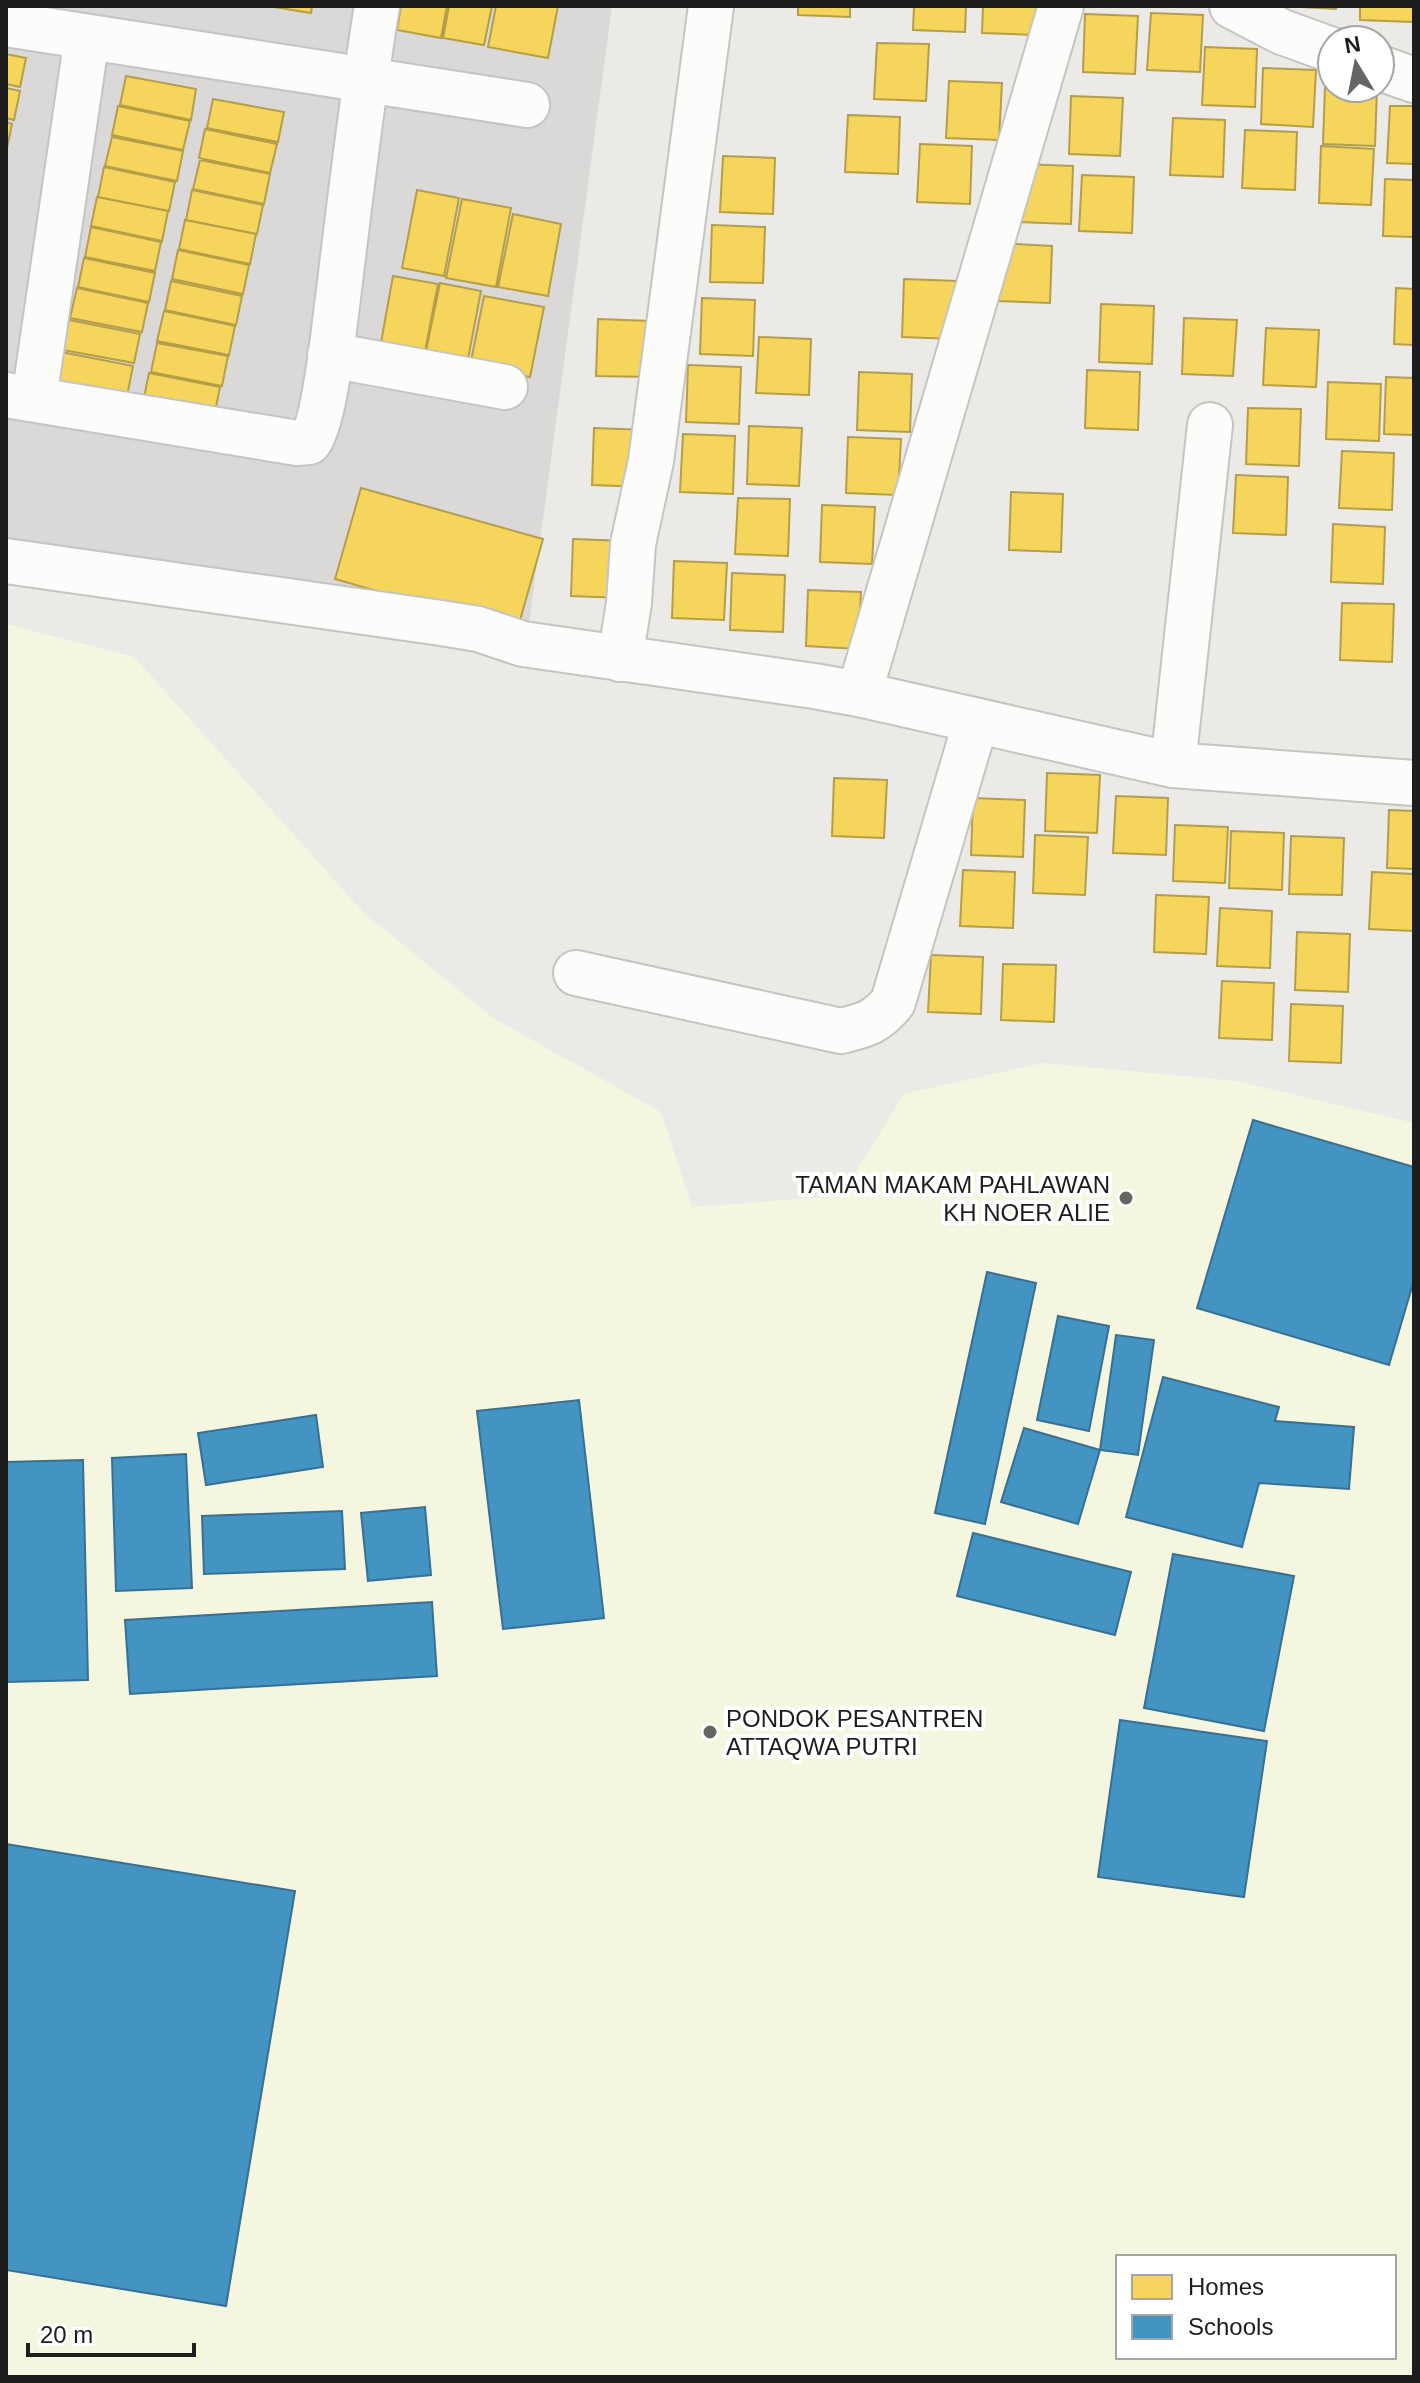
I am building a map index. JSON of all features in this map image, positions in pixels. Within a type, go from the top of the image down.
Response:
[{"type":"street","points":[[87,37],[20,397],[303,443],[309,442],[315,435],[330,355],[377,6]]},
{"type":"street","points":[[620,659],[629,603],[633,544],[651,461],[711,6]]},
{"type":"street","points":[[859,694],[1061,6]]},
{"type":"street","points":[[1232,6],[1282,32],[1316,44]]},
{"type":"street","points":[[6,24],[527,105]]},
{"type":"street","points":[[330,355],[505,387]]},
{"type":"street","points":[[1173,765],[1210,425]]},
{"type":"street","points":[[6,561],[441,623],[478,629],[523,644],[859,694],[1173,765],[1414,783]]},
{"type":"street","points":[[576,973],[841,1031],[866,1025],[882,1016],[893,1002],[976,721]]},
{"type":"shaded area","points":[[6,6],[612,6],[527,638],[6,565]]},
{"type":"shaded area","name":"PONDOK PESANTREN ATTAQWA PUTRI","points":[[6,624],[134,657],[364,913],[493,1018],[661,1112],[692,1207],[841,1196],[904,1094],[1043,1063],[1236,1081],[1414,1123],[1414,2377],[6,2377]]},
{"type":"building: Homes","points":[[268,6],[312,6],[311,13]]},
{"type":"building: Homes","points":[[401,6],[447,6],[441,38],[397,30]]},
{"type":"building: Homes","points":[[449,6],[492,6],[484,45],[443,38]]},
{"type":"building: Homes","points":[[496,6],[558,6],[548,58],[488,47]]},
{"type":"building: Homes","points":[[798,6],[850,6],[850,17],[798,15]]},
{"type":"building: Homes","points":[[914,6],[966,6],[965,32],[913,30]]},
{"type":"building: Homes","points":[[983,6],[1036,6],[1035,35],[982,33]]},
{"type":"building: Homes","points":[[1284,6],[1336,6],[1336,9]]},
{"type":"building: Homes","points":[[1360,6],[1413,6],[1413,22],[1360,20]]},
{"type":"building: Homes","points":[[1151,13],[1203,15],[1200,72],[1147,70]]},
{"type":"building: Homes","points":[[1085,14],[1138,16],[1135,74],[1083,72]]},
{"type":"building: Homes","points":[[877,43],[929,44],[926,101],[874,99]]},
{"type":"building: Homes","points":[[1205,47],[1257,49],[1255,107],[1202,105]]},
{"type":"building: Homes","points":[[6,54],[26,58],[20,87],[6,84]]},
{"type":"building: Homes","points":[[1263,68],[1316,70],[1313,127],[1261,124]]},
{"type":"building: Homes","points":[[126,76],[196,89],[191,120],[120,105]]},
{"type":"building: Homes","points":[[949,81],[1002,83],[999,140],[946,138]]},
{"type":"building: Homes","points":[[6,88],[20,91],[14,120],[6,118]]},
{"type":"building: Homes","points":[[1071,96],[1123,98],[1120,156],[1069,154]]},
{"type":"building: Homes","points":[[213,99],[284,112],[278,142],[207,128]]},
{"type":"building: Homes","points":[[1324,104],[1376,104],[1375,146],[1323,144]]},
{"type":"building: Homes","points":[[118,106],[190,121],[183,150],[112,135]]},
{"type":"building: Homes","points":[[1390,106],[1414,106],[1414,164],[1387,163]]},
{"type":"building: Homes","points":[[848,115],[900,117],[898,174],[845,172]]},
{"type":"building: Homes","points":[[1173,118],[1225,120],[1223,177],[1170,175]]},
{"type":"building: Homes","points":[[6,122],[12,124],[6,153]]},
{"type":"building: Homes","points":[[205,129],[277,144],[270,173],[199,158]]},
{"type":"building: Homes","points":[[1245,130],[1297,132],[1295,190],[1242,188]]},
{"type":"building: Homes","points":[[112,137],[183,151],[177,181],[105,166]]},
{"type":"building: Homes","points":[[920,144],[972,146],[970,204],[917,202]]},
{"type":"building: Homes","points":[[1321,146],[1374,149],[1371,205],[1319,203]]},
{"type":"building: Homes","points":[[723,156],[775,158],[773,214],[720,212]]},
{"type":"building: Homes","points":[[200,160],[270,174],[264,204],[193,189]]},
{"type":"building: Homes","points":[[1020,164],[1073,166],[1071,224],[1018,222]]},
{"type":"building: Homes","points":[[104,167],[175,182],[169,211],[98,197]]},
{"type":"building: Homes","points":[[1082,175],[1134,177],[1132,233],[1079,231]]},
{"type":"building: Homes","points":[[1385,179],[1414,180],[1414,237],[1383,236]]},
{"type":"building: Homes","points":[[192,190],[263,205],[257,234],[186,220]]},
{"type":"building: Homes","points":[[417,190],[459,198],[444,276],[402,268]]},
{"type":"building: Homes","points":[[97,197],[168,211],[162,241],[91,226]]},
{"type":"building: Homes","points":[[462,199],[511,208],[496,287],[446,278]]},
{"type":"building: Homes","points":[[513,214],[561,224],[548,296],[498,287]]},
{"type":"building: Homes","points":[[185,220],[256,234],[250,264],[179,249]]},
{"type":"building: Homes","points":[[712,225],[765,227],[763,283],[710,282]]},
{"type":"building: Homes","points":[[91,227],[161,242],[155,271],[85,257]]},
{"type":"building: Homes","points":[[1000,243],[1052,246],[1050,303],[997,301]]},
{"type":"building: Homes","points":[[178,250],[249,265],[243,294],[172,279]]},
{"type":"building: Homes","points":[[84,258],[155,273],[149,302],[78,287]]},
{"type":"building: Homes","points":[[393,276],[438,284],[424,356],[380,348]]},
{"type":"building: Homes","points":[[904,279],[957,281],[954,339],[902,337]]},
{"type":"building: Homes","points":[[171,281],[242,296],[236,325],[165,310]]},
{"type":"building: Homes","points":[[440,283],[481,291],[467,364],[425,356]]},
{"type":"building: Homes","points":[[77,288],[148,303],[142,332],[70,318]]},
{"type":"building: Homes","points":[[1396,288],[1414,289],[1414,345],[1394,344]]},
{"type":"building: Homes","points":[[484,296],[544,307],[530,377],[470,366]]},
{"type":"building: Homes","points":[[702,298],[755,300],[753,356],[700,354]]},
{"type":"building: Homes","points":[[1101,304],[1154,306],[1152,364],[1099,362]]},
{"type":"building: Homes","points":[[164,311],[235,326],[229,355],[157,341]]},
{"type":"building: Homes","points":[[1184,318],[1237,320],[1233,376],[1182,374]]},
{"type":"building: Homes","points":[[598,319],[651,321],[649,377],[596,376]]},
{"type":"building: Homes","points":[[69,320],[140,334],[134,363],[63,350]]},
{"type":"building: Homes","points":[[1266,328],[1319,330],[1316,387],[1263,385]]},
{"type":"building: Homes","points":[[759,337],[811,339],[809,395],[756,393]]},
{"type":"building: Homes","points":[[157,343],[228,356],[222,386],[151,372]]},
{"type":"building: Homes","points":[[61,352],[133,366],[127,396],[55,382]]},
{"type":"building: Homes","points":[[688,365],[741,367],[739,424],[686,422]]},
{"type":"building: Homes","points":[[1087,370],[1140,372],[1138,430],[1085,428]]},
{"type":"building: Homes","points":[[859,372],[912,374],[910,432],[857,430]]},
{"type":"building: Homes","points":[[149,373],[220,387],[214,417],[143,402]]},
{"type":"building: Homes","points":[[1386,377],[1414,378],[1414,435],[1384,434]]},
{"type":"building: Homes","points":[[1328,382],[1381,384],[1379,441],[1326,439]]},
{"type":"building: Homes","points":[[1248,408],[1301,409],[1299,466],[1246,464]]},
{"type":"building: Homes","points":[[749,426],[802,428],[799,486],[747,484]]},
{"type":"building: Homes","points":[[594,428],[647,430],[644,487],[592,485]]},
{"type":"building: Homes","points":[[683,434],[735,436],[733,494],[680,492]]},
{"type":"building: Homes","points":[[848,437],[901,439],[898,495],[846,493]]},
{"type":"building: Homes","points":[[1342,451],[1394,453],[1392,510],[1339,508]]},
{"type":"building: Homes","points":[[1236,475],[1288,477],[1286,535],[1233,533]]},
{"type":"building: Homes","points":[[361,488],[543,539],[517,631],[335,579]]},
{"type":"building: Homes","points":[[1011,492],[1063,494],[1061,552],[1009,550]]},
{"type":"building: Homes","points":[[738,498],[790,499],[788,556],[735,554]]},
{"type":"building: Homes","points":[[822,505],[875,507],[872,564],[820,562]]},
{"type":"building: Homes","points":[[1333,524],[1385,527],[1383,584],[1331,582]]},
{"type":"building: Homes","points":[[573,539],[625,541],[623,598],[571,596]]},
{"type":"building: Homes","points":[[674,561],[727,563],[724,620],[672,618]]},
{"type":"building: Homes","points":[[732,573],[785,575],[783,632],[730,630]]},
{"type":"building: Homes","points":[[808,590],[861,592],[858,649],[806,646]]},
{"type":"building: Homes","points":[[1342,603],[1394,604],[1392,662],[1340,660]]},
{"type":"building: Homes","points":[[1047,773],[1100,775],[1097,833],[1045,831]]},
{"type":"building: Homes","points":[[834,778],[887,780],[884,838],[832,836]]},
{"type":"building: Homes","points":[[1116,796],[1168,798],[1166,855],[1113,853]]},
{"type":"building: Homes","points":[[973,798],[1025,800],[1023,857],[971,855]]},
{"type":"building: Homes","points":[[1389,810],[1414,811],[1414,869],[1387,868]]},
{"type":"building: Homes","points":[[1175,825],[1228,827],[1225,883],[1173,881]]},
{"type":"building: Homes","points":[[1231,831],[1284,833],[1282,890],[1229,888]]},
{"type":"building: Homes","points":[[1035,835],[1088,837],[1085,895],[1033,893]]},
{"type":"building: Homes","points":[[1291,836],[1344,838],[1342,895],[1289,894]]},
{"type":"building: Homes","points":[[963,870],[1015,872],[1013,928],[960,926]]},
{"type":"building: Homes","points":[[1372,872],[1414,874],[1414,931],[1369,929]]},
{"type":"building: Homes","points":[[1156,895],[1209,897],[1206,954],[1154,952]]},
{"type":"building: Homes","points":[[1220,908],[1272,911],[1270,968],[1217,966]]},
{"type":"building: Homes","points":[[1297,932],[1350,934],[1348,992],[1295,990]]},
{"type":"building: Homes","points":[[931,955],[983,957],[981,1014],[928,1012]]},
{"type":"building: Homes","points":[[1003,964],[1056,965],[1054,1022],[1001,1020]]},
{"type":"building: Homes","points":[[1222,981],[1274,983],[1272,1040],[1219,1038]]},
{"type":"building: Homes","points":[[1291,1004],[1343,1006],[1341,1063],[1289,1061]]},
{"type":"building: Schools","points":[[1253,1120],[1414,1167],[1414,1280],[1389,1365],[1197,1308]]},
{"type":"building: Schools","points":[[987,1272],[1036,1283],[985,1524],[935,1513]]},
{"type":"building: Schools","points":[[1058,1316],[1109,1326],[1089,1431],[1037,1420]]},
{"type":"building: Schools","points":[[1116,1335],[1154,1340],[1138,1455],[1100,1450]]},
{"type":"building: Schools","points":[[1163,1377],[1279,1407],[1275,1421],[1354,1427],[1349,1489],[1259,1483],[1242,1547],[1126,1517]]},
{"type":"building: Schools","points":[[579,1400],[604,1618],[503,1629],[477,1411]]},
{"type":"building: Schools","points":[[316,1415],[323,1467],[206,1485],[198,1433]]},
{"type":"building: Schools","points":[[1024,1428],[1100,1450],[1078,1524],[1001,1502]]},
{"type":"building: Schools","points":[[186,1454],[192,1588],[116,1591],[112,1458]]},
{"type":"building: Schools","points":[[83,1460],[88,1680],[6,1682],[6,1462]]},
{"type":"building: Schools","points":[[425,1507],[431,1575],[368,1581],[361,1513]]},
{"type":"building: Schools","points":[[342,1511],[345,1569],[204,1574],[202,1516]]},
{"type":"building: Schools","points":[[973,1533],[1131,1572],[1115,1635],[957,1596]]},
{"type":"building: Schools","points":[[1173,1554],[1294,1576],[1264,1731],[1144,1708]]},
{"type":"building: Schools","points":[[432,1602],[437,1676],[130,1694],[125,1620]]},
{"type":"building: Schools","points":[[1120,1720],[1267,1741],[1244,1897],[1098,1877]]},
{"type":"building: Schools","points":[[6,1844],[295,1891],[226,2306],[6,2270]]},
{"type":"place","name":"TAMAN MAKAM PAHLAWAN KH NOER ALIE","points":[[1126,1198]]},
{"type":"place","name":"PONDOK PESANTREN ATTAQWA PUTRI","points":[[710,1732]]}]
